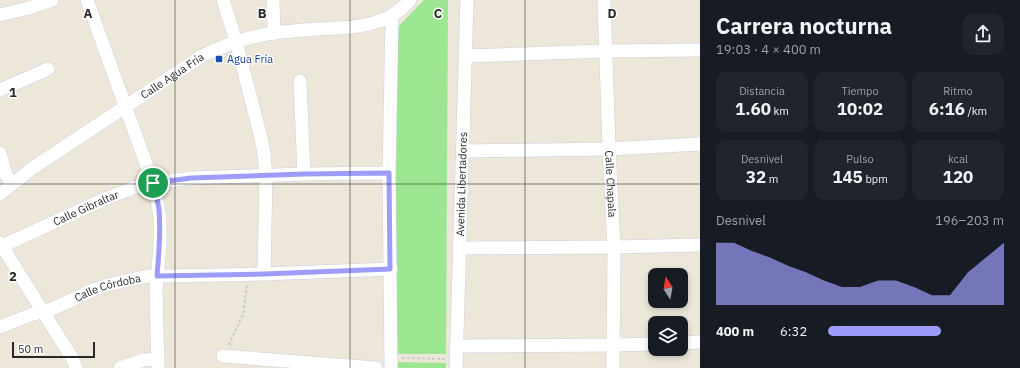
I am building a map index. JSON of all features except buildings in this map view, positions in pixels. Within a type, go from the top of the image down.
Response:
[{"type":"street","points":[[0,15],[29,8],[52,0]]},
{"type":"street","points":[[87,0],[153,183],[160,219],[160,245],[156,290],[158,363],[138,362],[120,368]]},
{"type":"street","points":[[223,0],[236,41],[264,154],[266,176],[264,274]]},
{"type":"street","points":[[273,0],[274,33]]},
{"type":"street","name":"Calle Agua Fría","points":[[0,194],[34,167],[202,56],[246,38],[300,30],[342,28],[379,21],[401,9],[410,0]]},
{"type":"street","name":"Avenida Libertadores","points":[[456,364],[467,0]]},
{"type":"street","name":"Calle Chapala","points":[[604,0],[614,247],[614,368]]},
{"type":"street","points":[[391,363],[389,173],[392,15]]},
{"type":"street","points":[[465,56],[605,51],[700,50]]},
{"type":"street","points":[[0,90],[48,69]]},
{"type":"street","points":[[300,81],[304,174]]},
{"type":"street","points":[[462,151],[609,149],[700,144]]},
{"type":"street","points":[[0,153],[6,175],[13,184]]},
{"type":"street","name":"Calle Gibraltar","points":[[1,244],[107,198],[136,187],[153,183],[191,178],[389,173]]},
{"type":"street","points":[[1,244],[72,358],[76,368]]},
{"type":"street","points":[[460,248],[700,245]]},
{"type":"street","name":"Calle Córdoba","points":[[0,327],[30,314],[52,309],[93,290],[148,276],[264,274],[390,269]]},
{"type":"street","points":[[688,343],[700,342]]},
{"type":"street","points":[[457,346],[648,344]]},
{"type":"street","points":[[223,356],[376,368]]},
{"type":"path","points":[[223,356],[243,314],[249,274]]},
{"type":"path","points":[[391,363],[456,364]]},
{"type":"green space","points":[[424,0],[448,0],[446,354],[395,354],[397,28]]},
{"type":"green space","points":[[395,362],[446,363],[446,368],[395,368]]},
{"type":"place","name":"Agua Fría","points":[[219,59]]},
{"type":"route","points":[[389,173],[390,269],[264,274],[157,276],[160,245],[160,219],[153,183],[191,178],[389,173]]}]
